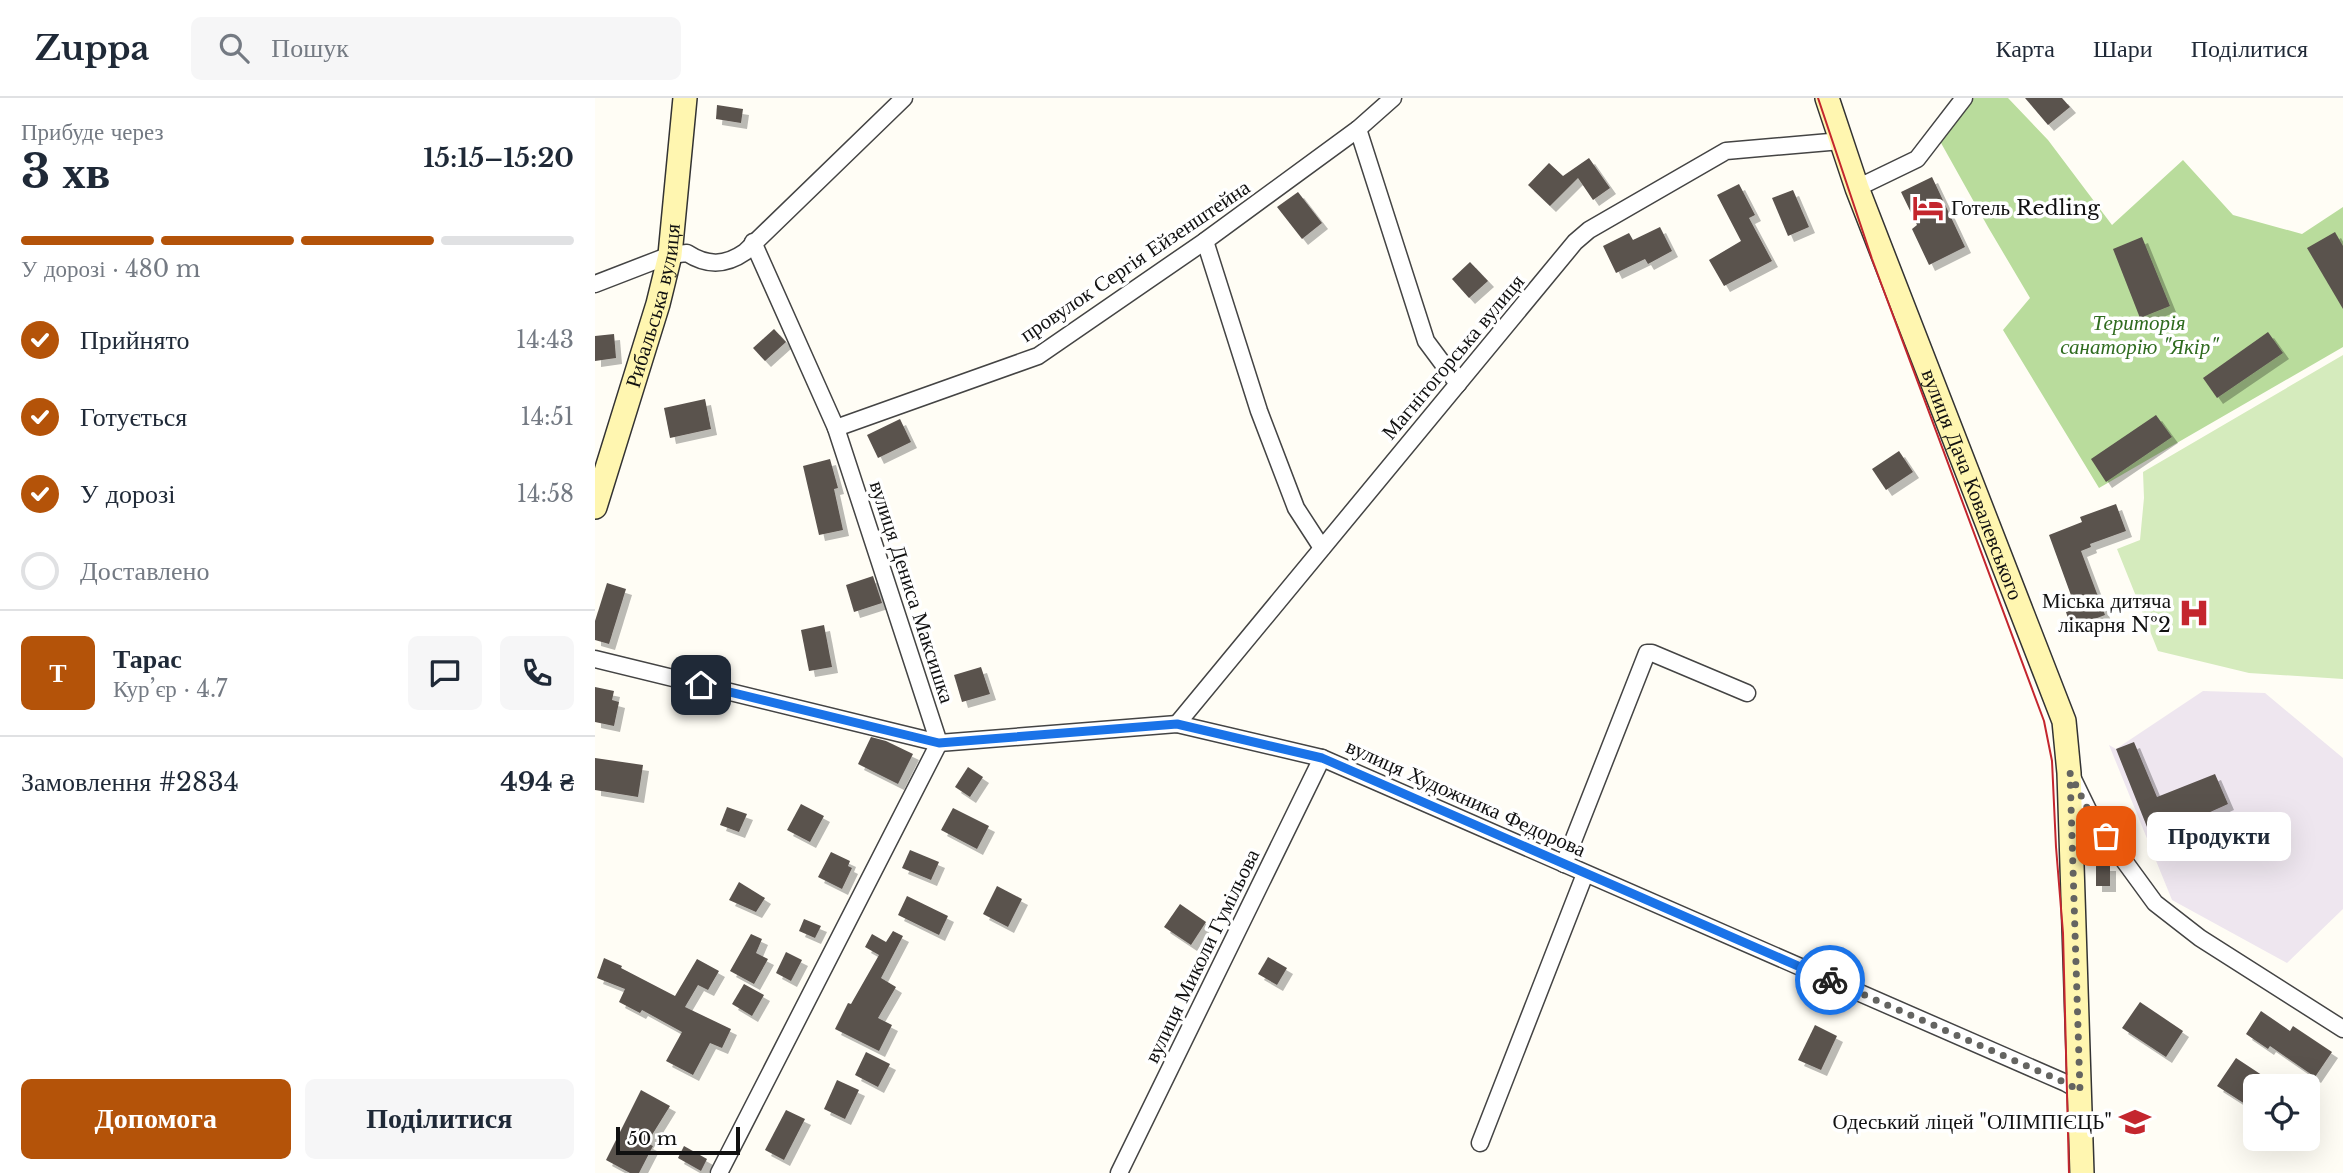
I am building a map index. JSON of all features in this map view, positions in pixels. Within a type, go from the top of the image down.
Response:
[{"type":"street","name":"Рибальська вулиця","points":[[595,507],[658,304],[670,256],[685,98]]},
{"type":"street","points":[[595,284],[670,256],[687,253],[710,264],[735,260],[904,98]]},
{"type":"street","name":"провулок Сергія Ейзенштейна","points":[[836,428],[1038,356],[1205,241],[1358,129],[1393,98]]},
{"type":"street","points":[[1857,188],[1917,159],[1965,98]]},
{"type":"street","name":"вулиця Дача Ковалевського","points":[[1829,106],[1857,188],[2064,721],[2070,773],[2082,1173]]},
{"type":"street","points":[[1358,129],[1426,341],[1458,384]]},
{"type":"street","name":"Магнітогорська вулиця","points":[[1177,724],[1574,242],[1589,230],[1726,151],[1841,141]]},
{"type":"street","points":[[1205,241],[1268,436],[1296,508],[1322,548]]},
{"type":"street","name":"вулиця Дениса Максишка","points":[[753,242],[836,428],[939,743]]},
{"type":"street","points":[[1564,864],[1647,653],[1747,693]]},
{"type":"street","name":"вулиця Художника Федорова","points":[[595,659],[939,743],[1177,724],[1322,758],[2080,1091]]},
{"type":"street","points":[[719,1173],[939,743]]},
{"type":"street","name":"вулиця Миколи Гумільова","points":[[1119,1173],[1322,758]]},
{"type":"street","points":[[2070,773],[2090,814],[2155,903],[2200,938],[2343,1029]]},
{"type":"street","points":[[1480,1143],[1585,874]]},
{"type":"shaded area","points":[[2203,691],[2265,693],[2343,758],[2343,909],[2287,963],[2172,900],[2109,745],[2116,749]]},
{"type":"green space","name":"Територія санаторію \"Якір\"","points":[[1974,98],[2008,98],[2048,140],[2112,225],[2183,160],[2233,215],[2302,234],[2343,207],[2343,347],[2099,488],[2003,330],[2030,298],[1936,134]]},
{"type":"green space","name":"Міська дитяча лікарня №2","points":[[2343,355],[2343,679],[2249,673],[2158,651],[2117,549],[2140,540],[2144,498],[2143,472]]},
{"type":"building","points":[[2025,98],[2062,98],[2070,107],[2048,125]]},
{"type":"building","points":[[717,105],[743,109],[741,123],[716,119]]},
{"type":"building","points":[[1589,158],[1610,188],[1593,200],[1578,178],[1550,206],[1528,185],[1549,163],[1563,176]]},
{"type":"building","name":"Готель Redling","points":[[1932,177],[1965,247],[1929,265],[1912,229],[1917,225],[1901,192]]},
{"type":"building","points":[[1739,184],[1755,215],[1749,218],[1772,261],[1724,286],[1709,260],[1741,241],[1717,195]]},
{"type":"building","points":[[1793,190],[1809,227],[1788,236],[1772,198]]},
{"type":"building","points":[[1298,192],[1322,223],[1302,239],[1277,207]]},
{"type":"building","points":[[1660,227],[1672,251],[1648,264],[1645,259],[1616,273],[1603,246],[1629,233],[1633,240]]},
{"type":"building","points":[[2335,232],[2343,246],[2343,309],[2307,248]]},
{"type":"building","points":[[2142,237],[2170,306],[2140,318],[2113,249]]},
{"type":"building","points":[[1470,262],[1488,281],[1469,298],[1452,279]]},
{"type":"building","points":[[774,329],[786,342],[765,361],[753,348]]},
{"type":"building","points":[[2268,332],[2283,353],[2217,398],[2203,378]]},
{"type":"building","points":[[614,334],[616,358],[595,361],[595,336]]},
{"type":"building","points":[[705,399],[711,429],[670,438],[664,408]]},
{"type":"building","points":[[2156,415],[2172,437],[2106,482],[2091,459]]},
{"type":"building","points":[[900,419],[911,442],[878,458],[867,435]]},
{"type":"building","points":[[1899,451],[1913,472],[1886,490],[1872,469]]},
{"type":"building","points":[[830,459],[838,488],[834,489],[843,530],[819,535],[803,466]]},
{"type":"building","points":[[2116,504],[2126,531],[2090,544],[2091,547],[2081,551],[2105,615],[2071,628],[2066,612],[2076,609],[2049,535],[2082,522],[2080,517]]},
{"type":"building","points":[[873,576],[882,603],[854,612],[846,585]]},
{"type":"building","points":[[607,583],[626,589],[609,644],[595,640],[595,621]]},
{"type":"building","points":[[824,625],[832,667],[809,671],[801,630]]},
{"type":"building","points":[[981,667],[990,694],[962,702],[954,675]]},
{"type":"building","points":[[595,687],[614,691],[612,700],[619,702],[614,726],[595,722]]},
{"type":"building","points":[[871,737],[913,754],[898,784],[858,764]]},
{"type":"building","points":[[2134,742],[2157,797],[2215,774],[2228,804],[2208,815],[2151,837],[2116,749]]},
{"type":"building","points":[[595,758],[643,765],[638,797],[595,790]]},
{"type":"building","points":[[968,767],[983,777],[970,797],[955,787]]},
{"type":"building","points":[[801,804],[824,816],[810,842],[787,830]]},
{"type":"building","points":[[727,807],[747,814],[739,832],[720,825]]},
{"type":"building","points":[[953,808],[989,826],[977,849],[941,830]]},
{"type":"building","points":[[910,850],[939,862],[931,880],[902,868]]},
{"type":"building","points":[[831,852],[850,861],[848,866],[852,868],[842,889],[818,877]]},
{"type":"building","points":[[2096,865],[2110,865],[2110,886],[2096,886]]},
{"type":"building","points":[[739,882],[765,898],[756,912],[729,900]]},
{"type":"building","points":[[997,886],[1022,899],[1008,927],[983,914]]},
{"type":"building","points":[[907,896],[948,916],[939,935],[898,915]]},
{"type":"building","points":[[1180,904],[1206,922],[1191,945],[1164,927]]},
{"type":"building","points":[[804,919],[821,926],[815,938],[799,931]]},
{"type":"building","points":[[893,931],[903,936],[881,978],[896,987],[878,1018],[892,1025],[879,1051],[835,1029],[848,1003],[851,1004],[879,955],[865,947],[872,934],[886,942]]},
{"type":"building","points":[[751,934],[762,939],[756,953],[768,959],[754,984],[730,971]]},
{"type":"building","points":[[786,952],[802,960],[791,981],[776,973]]},
{"type":"building","points":[[1268,957],[1287,968],[1277,985],[1258,974]]},
{"type":"building","points":[[604,958],[675,996],[697,959],[719,971],[708,990],[698,985],[685,1007],[731,1029],[722,1048],[710,1043],[693,1075],[666,1061],[682,1032],[642,1010],[640,1013],[619,1002],[625,989],[597,978]]},
{"type":"building","points":[[744,984],[764,995],[752,1016],[732,1004]]},
{"type":"building","points":[[2140,1002],[2183,1031],[2166,1057],[2122,1028]]},
{"type":"building","points":[[2261,1011],[2290,1031],[2293,1026],[2332,1052],[2317,1074],[2311,1074],[2270,1046],[2268,1049],[2246,1034]]},
{"type":"building","points":[[1815,1025],[1837,1036],[1821,1070],[1798,1060]]},
{"type":"building","points":[[866,1052],[890,1064],[878,1087],[855,1075]]},
{"type":"building","points":[[2236,1058],[2260,1074],[2243,1074],[2243,1103],[2217,1086]]},
{"type":"building","points":[[837,1080],[859,1090],[845,1119],[824,1109]]},
{"type":"building","points":[[641,1090],[670,1106],[647,1143],[653,1146],[639,1173],[630,1173],[606,1160]]},
{"type":"building","points":[[786,1110],[805,1119],[784,1160],[765,1150]]},
{"type":"building","points":[[684,1146],[707,1159],[701,1171],[678,1158]]},
{"type":"tram line","points":[[1818,98],[1872,259],[2044,721],[2052,761],[2063,933],[2069,1173]]},
{"type":"way so far","points":[[1830,980],[2080,1091],[2070,773],[2090,814],[2106,836]]},
{"type":"place","name":"Готель Redling","points":[[1928,208]]},
{"type":"place","name":"Міська дитяча лікарня №2","points":[[2194,613]]},
{"type":"place","name":"Продукти","points":[[2106,836]]},
{"type":"place","name":"Одеський ліцей \"ОЛІМПІЄЦЬ\"","points":[[2135,1122]]},
{"type":"route","points":[[701,685],[939,743],[1177,724],[1322,758],[1830,980]]}]
